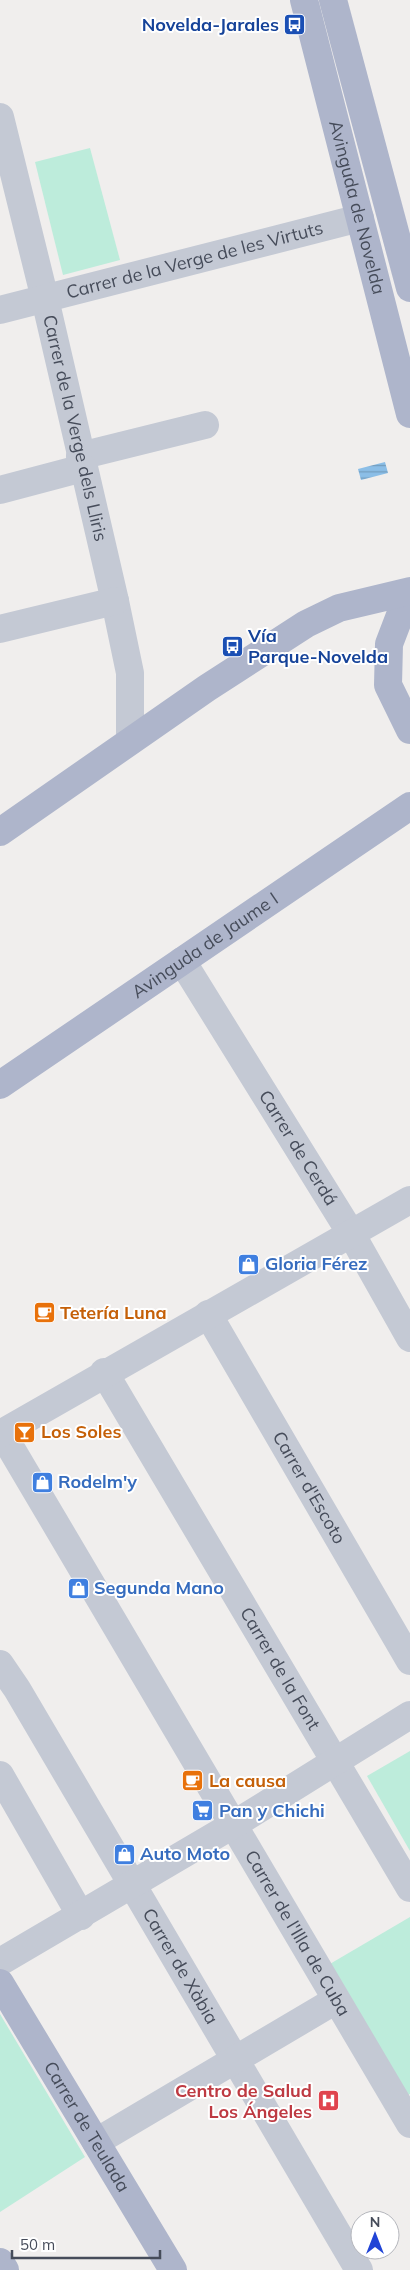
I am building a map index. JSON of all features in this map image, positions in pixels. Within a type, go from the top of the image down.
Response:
[{"type":"main road","name":"Avinguda de Novelda","points":[[304,0],[410,414]]},
{"type":"main road","name":"Avinguda de Novelda","points":[[333,0],[410,288]]},
{"type":"main road","points":[[0,832],[207,688],[306,624],[339,608],[410,591]]},
{"type":"main road","points":[[410,601],[402,610],[389,644],[388,685],[410,730]]},
{"type":"main road","name":"Avinguda de Jaume I","points":[[0,1085],[410,806]]},
{"type":"main road","name":"Carrer de Teulada","points":[[0,1983],[173,2270]]},
{"type":"main road","points":[[0,2262],[5,2270]]},
{"type":"street","name":"Carrer de la Verge dels Lliris","points":[[0,117],[8,184],[45,299],[81,462],[115,600],[130,673],[130,741]]},
{"type":"street","name":"Carrer de la Verge de les Virtuts","points":[[0,310],[360,218]]},
{"type":"street","points":[[0,490],[81,462],[205,425]]},
{"type":"street","points":[[0,629],[115,600]]},
{"type":"street","name":"Carrer de Cerdá","points":[[182,961],[352,1235],[410,1338]]},
{"type":"street","points":[[1,1433],[104,1372],[352,1235],[410,1200]]},
{"type":"street","name":"Carrer d'Escoto","points":[[208,1314],[410,1661]]},
{"type":"street","name":"Carrer de la Font","points":[[104,1372],[410,1888]]},
{"type":"street","name":"Carrer de l'Illa de Cuba","points":[[1,1433],[410,2124]]},
{"type":"street","name":"Carrer de Xàbia","points":[[0,1664],[17,1689],[359,2270]]},
{"type":"street","points":[[0,1962],[233,1825],[410,1715]]},
{"type":"street","points":[[0,1775],[81,1916]]},
{"type":"street","points":[[96,2142],[235,2058],[336,2000]]},
{"type":"green space","points":[[90,148],[120,260],[63,275],[35,162]]},
{"type":"green space","points":[[410,1751],[410,1851],[367,1776]]},
{"type":"green space","points":[[410,1917],[410,2094],[399,2100],[323,1968]]},
{"type":"green space","points":[[0,2014],[85,2157],[0,2212]]},
{"type":"water","points":[[385,462],[388,473],[361,480],[358,469]]},
{"type":"place","name":"Novelda-Jarales","points":[[295,25]]},
{"type":"place","name":"Vía Parque-Novelda","points":[[232,646]]},
{"type":"place","name":"Gloria Férez","points":[[249,1264]]},
{"type":"place","name":"Tetería Luna","points":[[44,1313]]},
{"type":"place","name":"Los Soles","points":[[25,1432]]},
{"type":"place","name":"Rodelm'y","points":[[42,1482]]},
{"type":"place","name":"Segunda Mano","points":[[78,1588]]},
{"type":"place","name":"La causa","points":[[193,1781]]},
{"type":"place","name":"Pan y Chichi","points":[[203,1811]]},
{"type":"place","name":"Auto Moto","points":[[124,1854]]},
{"type":"place","name":"Centro de Salud Los Ángeles","points":[[328,2101]]}]
